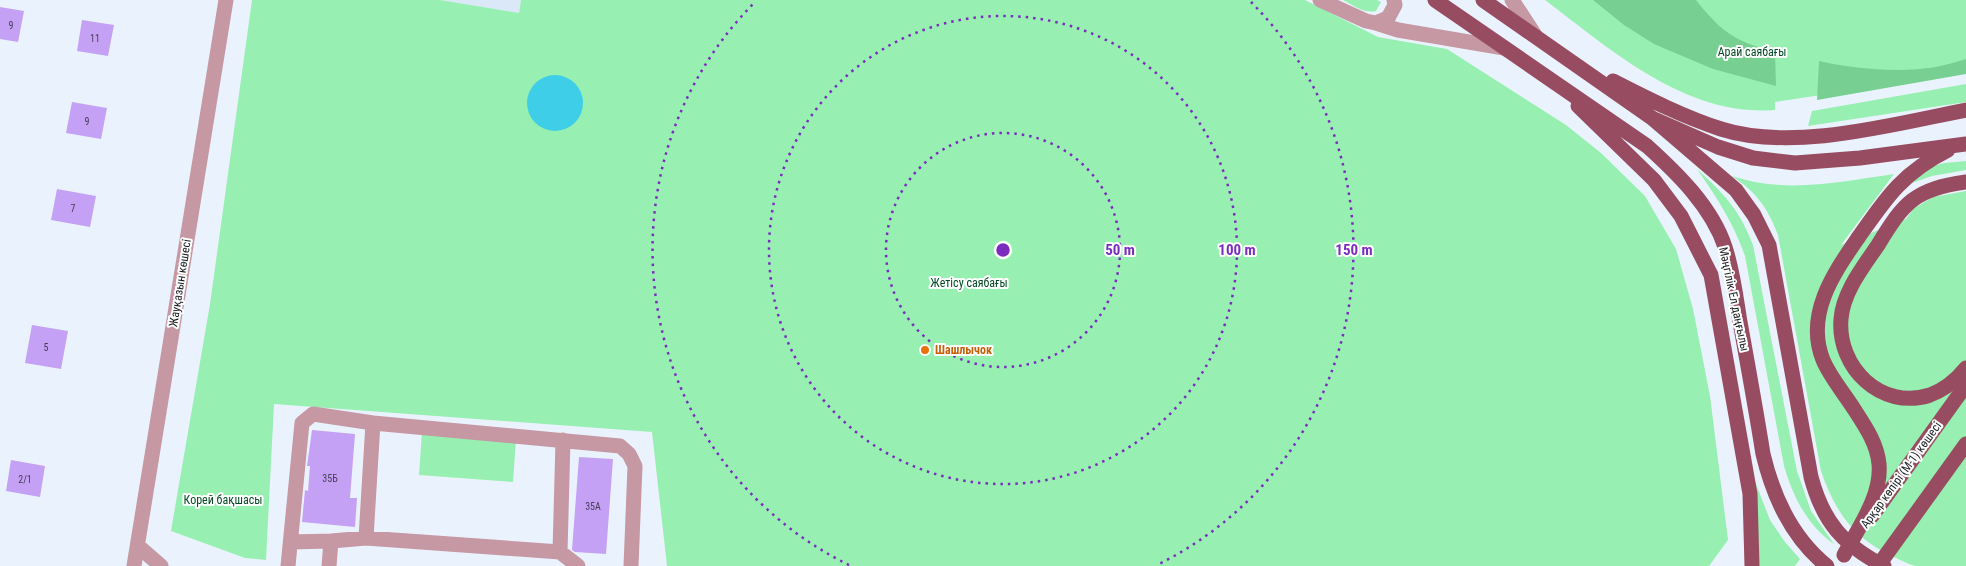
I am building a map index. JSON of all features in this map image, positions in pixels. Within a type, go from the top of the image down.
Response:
[{"type":"main road","name":"Мәңгілік Ел даңғылы","points":[[1435,0],[1647,146],[1690,189],[1710,217],[1725,246],[1732,276],[1763,454],[1770,482],[1778,502],[1790,523],[1827,566]]},
{"type":"main road","points":[[1483,0],[1652,118],[1736,190],[1754,215],[1769,245],[1798,411],[1816,494],[1822,511],[1834,528],[1851,546],[1884,566]]},
{"type":"main road","points":[[1554,49],[1643,96],[1722,129],[1756,136],[1799,138],[1842,133],[1966,110]]},
{"type":"main road","points":[[1550,79],[1654,180],[1681,216],[1711,275],[1750,494],[1752,566]]},
{"type":"main road","points":[[1652,118],[1718,146],[1753,158],[1795,163],[1860,158],[1962,144]]},
{"type":"main road","points":[[1840,561],[1873,498],[1879,480],[1879,464],[1875,446],[1866,428],[1823,362],[1819,348],[1817,320],[1821,302],[1838,266],[1881,206],[1911,172],[1928,160],[1962,144]]},
{"type":"main road","points":[[1966,182],[1927,190],[1913,198],[1889,226],[1852,285],[1844,302],[1841,320],[1842,341],[1847,358],[1857,373],[1868,384],[1880,391],[1896,396],[1913,398],[1930,395],[1945,388],[1966,368]]},
{"type":"main road","name":"Арқар көпірі (М-1) көшесі","points":[[1840,561],[1966,385]]},
{"type":"main road","points":[[1878,566],[1966,444]]},
{"type":"main road","points":[[1925,500],[1966,455]]},
{"type":"street","name":"Жауқазын көшесі","points":[[134,566],[226,0]]},
{"type":"street","points":[[1320,0],[1366,21],[1398,30],[1506,48]]},
{"type":"street","points":[[1376,23],[1388,18],[1395,5],[1394,0]]},
{"type":"street","points":[[1512,0],[1535,35]]},
{"type":"street","points":[[288,566],[302,423],[313,414],[373,422],[620,446],[629,454],[635,466],[631,566]]},
{"type":"street","points":[[366,538],[373,422]]},
{"type":"street","points":[[560,552],[563,440]]},
{"type":"street","points":[[291,542],[366,538],[560,552],[578,566]]},
{"type":"street","points":[[329,566],[332,541]]},
{"type":"street","points":[[138,546],[161,566]]},
{"type":"shaded area","points":[[440,0],[521,0],[519,13]]},
{"type":"green space","name":"Жетісу саябағы","points":[[252,0],[440,0],[519,13],[521,0],[1305,0],[1378,37],[1447,49],[1566,125],[1601,153],[1645,196],[1676,249],[1693,309],[1710,396],[1728,540],[1709,566],[667,566],[652,432],[274,404],[266,560],[245,558],[171,531],[210,304]]},
{"type":"green space","points":[[1343,0],[1377,0],[1381,2],[1376,11],[1372,12]]},
{"type":"green space","name":"Арай саябағы","points":[[1545,0],[1966,0],[1966,73],[1775,102],[1775,110],[1742,109],[1711,103],[1651,76],[1623,59]]},
{"type":"green space","points":[[1593,0],[1696,0],[1730,34],[1749,44],[1775,52],[1776,86],[1713,69],[1654,44],[1624,25]]},
{"type":"green space","points":[[1966,59],[1966,74],[1817,100],[1819,61],[1862,68],[1907,70],[1936,67]]},
{"type":"green space","points":[[1966,84],[1966,102],[1808,126],[1812,111]]},
{"type":"green space","points":[[1966,161],[1966,170],[1932,176],[1912,183],[1926,168],[1944,163]]},
{"type":"green space","points":[[1697,169],[1716,187],[1737,212],[1753,245],[1797,471],[1811,511],[1834,544],[1816,528],[1802,510],[1792,489],[1784,466],[1745,256],[1724,211]]},
{"type":"green space","points":[[1894,174],[1841,245],[1906,219],[1913,209],[1933,197],[1966,191],[1966,566],[1915,566],[1907,563],[1868,542],[1857,533],[1840,511],[1821,471],[1778,235],[1770,216],[1760,201],[1748,188],[1732,176],[1772,184],[1813,185]]},
{"type":"green space","points":[[422,432],[516,439],[513,482],[419,475]]},
{"type":"green space","points":[[1751,471],[1770,520],[1785,542],[1800,559],[1795,566],[1757,566]]},
{"type":"water","points":[[555,75],[566,77],[575,83],[581,92],[583,103],[581,114],[575,123],[566,129],[555,131],[544,129],[535,123],[529,114],[527,103],[529,92],[535,83],[544,77]]},
{"type":"building","points":[[0,7],[24,11],[18,42],[0,39]]},
{"type":"building","points":[[82,20],[114,25],[108,56],[77,51]]},
{"type":"building","points":[[72,102],[107,108],[101,139],[66,133]]},
{"type":"building","points":[[57,189],[96,196],[90,227],[51,220]]},
{"type":"building","points":[[32,325],[68,331],[61,369],[25,363]]},
{"type":"building","points":[[312,430],[355,434],[350,498],[357,498],[355,527],[302,522],[305,490],[308,491],[310,466],[307,466]]},
{"type":"building","points":[[579,457],[613,459],[606,554],[575,552],[572,550]]},
{"type":"building","points":[[11,460],[45,466],[40,497],[6,491]]},
{"type":"place","name":"Шашлычок","points":[[925,350]]},
{"type":"park label","name":"Корей бақшасы","points":[[223,500]]}]
